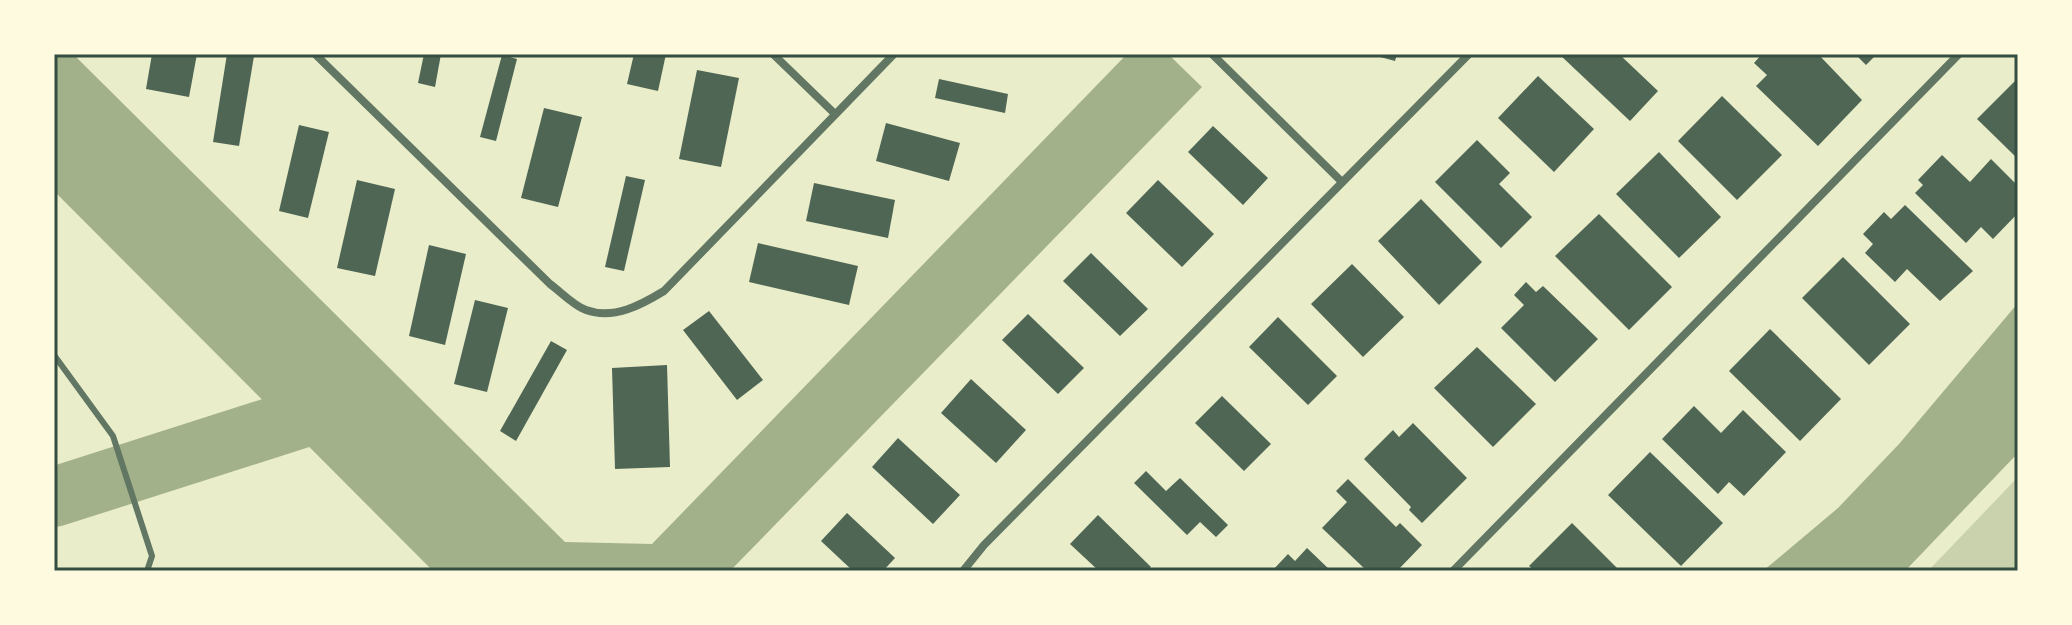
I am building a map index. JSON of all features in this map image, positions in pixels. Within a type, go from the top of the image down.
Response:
[{"type":"street","points":[[315,54],[550,284],[586,310],[611,313],[636,308],[664,291],[894,54]]},
{"type":"street","points":[[773,54],[835,114]]},
{"type":"street","points":[[1212,54],[1341,181]]},
{"type":"street","points":[[963,571],[984,545],[1469,54]]},
{"type":"street","points":[[1453,571],[1959,54]]},
{"type":"lane","points":[[54,355],[113,436],[152,556],[147,571]]},
{"type":"shaded area","points":[[54,54],[73,54],[565,542],[652,544],[1127,54],[1168,54],[1202,87],[730,571],[433,571],[54,191]]},
{"type":"shaded area","points":[[2018,303],[2018,453],[1905,571],[1763,571],[1838,508],[1899,444]]},
{"type":"shaded area","points":[[2018,477],[2018,571],[1928,571]]},
{"type":"building","points":[[152,54],[197,54],[189,97],[146,89]]},
{"type":"building","points":[[227,54],[254,56],[239,146],[213,142]]},
{"type":"building","points":[[424,54],[441,54],[435,87],[418,83]]},
{"type":"building","points":[[634,54],[666,54],[658,91],[627,84]]},
{"type":"building","points":[[1369,54],[1397,54],[1395,61]]},
{"type":"building","points":[[1559,54],[1619,54],[1658,91],[1630,121]]},
{"type":"building","points":[[1762,54],[1818,54],[1862,100],[1818,146],[1756,86],[1767,75],[1754,63]]},
{"type":"building","points":[[1855,54],[1877,54],[1866,65]]},
{"type":"building","points":[[502,55],[517,59],[496,141],[480,137]]},
{"type":"building","points":[[697,70],[739,78],[721,167],[679,159]]},
{"type":"building","points":[[1538,76],[1594,129],[1554,172],[1498,118]]},
{"type":"building","points":[[2018,78],[2018,159],[1977,119]]},
{"type":"building","points":[[939,79],[1008,94],[1005,113],[935,98]]},
{"type":"building","points":[[1722,96],[1782,155],[1737,200],[1678,141]]},
{"type":"building","points":[[544,108],[582,117],[558,207],[521,198]]},
{"type":"building","points":[[886,123],[960,143],[949,181],[876,161]]},
{"type":"building","points":[[299,125],[329,132],[308,218],[279,211]]},
{"type":"building","points":[[1213,126],[1268,178],[1243,205],[1188,152]]},
{"type":"building","points":[[1477,140],[1510,173],[1499,184],[1532,217],[1501,248],[1435,182]]},
{"type":"building","points":[[1659,152],[1721,217],[1679,258],[1616,194]]},
{"type":"building","points":[[1942,155],[1970,182],[1991,159],[2018,186],[2015,192],[2018,195],[2018,213],[1993,239],[1981,227],[1966,243],[1915,193],[1923,185],[1918,180]]},
{"type":"building","points":[[626,176],[645,180],[624,271],[605,267]]},
{"type":"building","points":[[357,180],[395,189],[375,276],[337,268]]},
{"type":"building","points":[[1158,180],[1214,234],[1182,267],[1126,213]]},
{"type":"building","points":[[814,183],[895,200],[888,238],[806,221]]},
{"type":"building","points":[[1421,199],[1482,262],[1439,305],[1378,241]]},
{"type":"building","points":[[1905,205],[1973,271],[1940,301],[1907,269],[1895,282],[1865,253],[1873,244],[1863,234],[1884,212],[1891,219]]},
{"type":"building","points":[[1599,214],[1672,287],[1629,330],[1555,256]]},
{"type":"building","points":[[758,243],[858,266],[849,305],[749,282]]},
{"type":"building","points":[[429,245],[466,254],[445,345],[409,336]]},
{"type":"building","points":[[1091,253],[1148,309],[1120,336],[1063,281]]},
{"type":"building","points":[[1843,257],[1910,324],[1869,365],[1802,298]]},
{"type":"building","points":[[1352,264],[1404,317],[1363,357],[1311,304]]},
{"type":"building","points":[[1526,282],[1536,292],[1543,286],[1598,339],[1555,382],[1501,328],[1524,305],[1514,295]]},
{"type":"building","points":[[475,300],[508,308],[487,392],[454,384]]},
{"type":"building","points":[[709,311],[763,380],[737,400],[683,330]]},
{"type":"building","points":[[1028,314],[1084,368],[1058,394],[1002,340]]},
{"type":"building","points":[[1278,317],[1337,376],[1308,405],[1249,347]]},
{"type":"building","points":[[1770,329],[1841,399],[1800,441],[1729,371]]},
{"type":"building","points":[[551,341],[567,350],[516,441],[500,431]]},
{"type":"building","points":[[1477,347],[1536,404],[1493,447],[1434,388]]},
{"type":"building","points":[[667,365],[670,467],[615,469],[612,368]]},
{"type":"building","points":[[971,379],[1026,430],[996,463],[941,413]]},
{"type":"building","points":[[1222,396],[1271,444],[1244,471],[1195,423]]},
{"type":"building","points":[[1694,406],[1721,433],[1743,410],[1786,452],[1744,496],[1729,482],[1718,494],[1662,439]]},
{"type":"building","points":[[1413,423],[1467,478],[1422,523],[1409,510],[1411,507],[1364,459],[1393,430],[1399,437]]},
{"type":"building","points":[[898,438],[960,495],[933,524],[872,467]]},
{"type":"building","points":[[1650,452],[1723,523],[1681,566],[1608,495]]},
{"type":"building","points":[[1146,471],[1166,491],[1180,478],[1228,525],[1216,537],[1200,522],[1187,535],[1134,483]]},
{"type":"building","points":[[1348,479],[1396,527],[1400,523],[1422,545],[1397,571],[1367,571],[1322,528],[1347,502],[1336,491]]},
{"type":"building","points":[[847,513],[895,558],[883,571],[853,571],[821,541]]},
{"type":"building","points":[[1098,515],[1151,567],[1146,571],[1099,571],[1070,544]]},
{"type":"building","points":[[1572,523],[1620,571],[1535,571],[1529,566]]},
{"type":"building","points":[[1307,548],[1331,571],[1272,571],[1288,554],[1295,561]]},
{"type":"waterway","points":[[54,497],[336,407],[357,426]]}]
